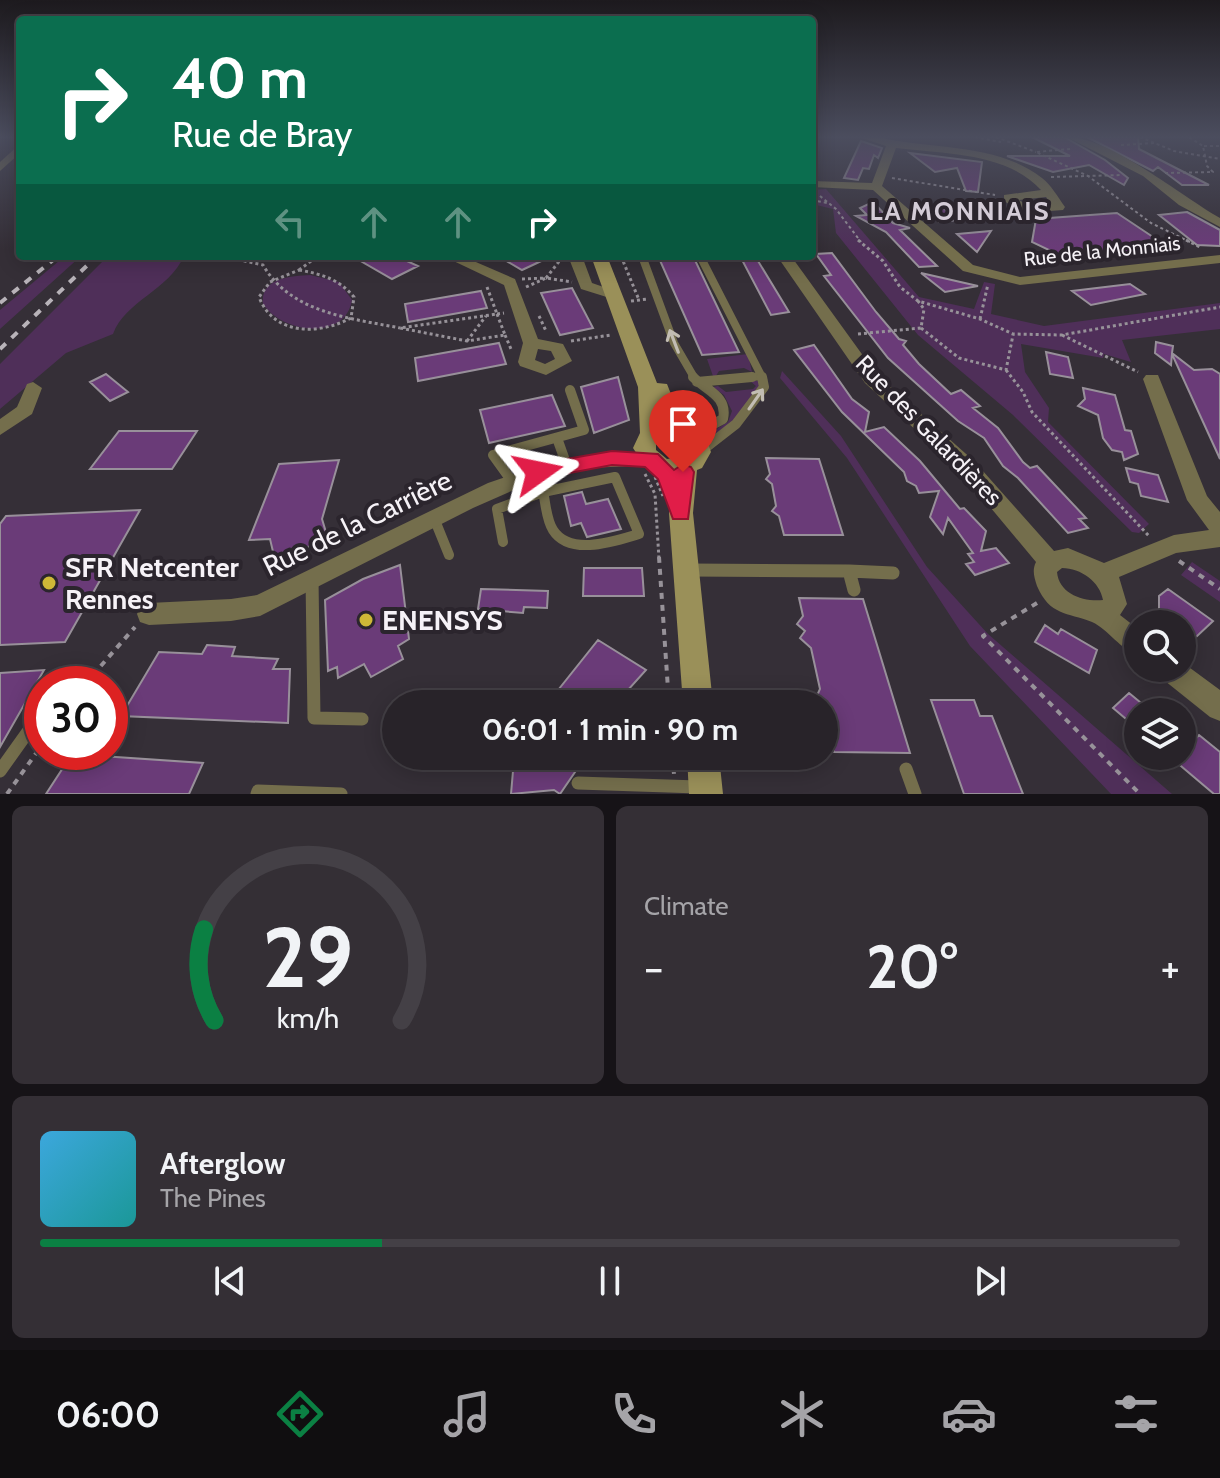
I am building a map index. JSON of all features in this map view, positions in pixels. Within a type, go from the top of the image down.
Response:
[{"type":"street","points":[[816,184],[878,182],[881,174]]},
{"type":"street","points":[[1008,198],[1024,209],[1059,207],[1035,178],[1025,174]]},
{"type":"street","name":"Rue de la Monniais","points":[[1147,174],[1183,202],[1220,223]]},
{"type":"street","name":"Rue de la Monniais","points":[[878,182],[968,268],[990,277],[1020,281],[1220,259]]},
{"type":"street","points":[[459,260],[510,282],[531,343]]},
{"type":"street","points":[[576,260],[583,283],[613,295]]},
{"type":"street","points":[[600,260],[629,333],[652,410],[652,450],[681,513]]},
{"type":"street","points":[[612,260],[646,340],[665,410],[689,445],[681,513],[697,690]]},
{"type":"street","name":"Rue des Galardières","points":[[787,260],[871,379],[967,466],[1050,562]]},
{"type":"street","points":[[1152,379],[1198,500],[1220,528]]},
{"type":"street","points":[[0,428],[25,410],[33,388]]},
{"type":"street","points":[[652,450],[689,445]]},
{"type":"street","points":[[652,450],[689,445]]},
{"type":"street","name":"Rue de la Carrière","points":[[577,464],[628,457],[652,450]]},
{"type":"street","name":"Rue de la Carrière","points":[[149,614],[231,610],[260,605],[511,480],[541,482],[577,464],[652,450]]},
{"type":"street","points":[[1102,574],[1162,549],[1220,538]]},
{"type":"street","points":[[1099,613],[1115,604],[1111,584],[1102,574],[1068,558],[1050,562],[1044,575],[1054,593],[1075,608],[1099,613],[1124,633]]},
{"type":"street","points":[[1187,682],[1220,707]]},
{"type":"lane","points":[[644,260],[684,366],[697,382],[723,400],[726,410],[723,419],[689,445]]},
{"type":"lane","points":[[689,445],[728,431],[764,387],[762,376],[702,260]]},
{"type":"lane","points":[[697,382],[762,376]]},
{"type":"lane","points":[[511,480],[493,455],[584,430],[570,390]]},
{"type":"lane","points":[[557,438],[577,464]]},
{"type":"lane","points":[[503,542],[497,509],[541,482],[615,477],[639,534],[572,544],[560,539],[551,528],[541,482]]},
{"type":"lane","points":[[434,518],[449,555]]},
{"type":"lane","points":[[686,570],[893,573]]},
{"type":"lane","points":[[849,571],[854,590]]},
{"type":"lane","points":[[312,579],[314,718],[362,719]]},
{"type":"lane","points":[[0,771],[24,737]]},
{"type":"lane","points":[[906,769],[915,794]]},
{"type":"lane","points":[[578,783],[705,779]]},
{"type":"lane","points":[[257,794],[258,791],[341,794]]},
{"type":"path","points":[[1035,178],[1088,176],[1151,223],[1207,250]]},
{"type":"path","points":[[878,182],[939,183],[1008,198]]},
{"type":"path","points":[[816,201],[836,209],[852,235],[883,261],[900,287],[918,301],[924,309],[921,328]]},
{"type":"path","points":[[246,260],[263,265],[270,282],[286,294],[351,318],[467,341],[505,335]]},
{"type":"path","points":[[299,270],[333,277],[344,284],[354,297],[351,318],[339,326],[319,330],[291,327],[270,319],[261,307],[259,297],[270,282],[299,270],[313,260]]},
{"type":"path","points":[[623,260],[639,300]]},
{"type":"path","points":[[980,319],[990,277]]},
{"type":"path","points":[[526,287],[546,278],[583,283]]},
{"type":"path","points":[[523,280],[531,298]]},
{"type":"path","points":[[918,301],[980,319],[1013,334],[1062,335],[1220,307]]},
{"type":"path","points":[[536,309],[548,334]]},
{"type":"path","points":[[400,328],[499,314],[511,349]]},
{"type":"path","points":[[467,341],[486,315]]},
{"type":"path","points":[[841,336],[921,328],[959,358],[1006,370],[1023,392],[1032,412],[1162,549],[1220,589]]},
{"type":"path","points":[[571,341],[629,333]]},
{"type":"path","points":[[1006,370],[1013,334]]},
{"type":"path","points":[[1062,335],[1152,379]]},
{"type":"path","points":[[628,457],[630,464],[641,469],[655,494],[668,690]]},
{"type":"path","points":[[1054,593],[983,636],[1140,794]]},
{"type":"path","points":[[99,666],[115,646],[149,614]]},
{"type":"path","points":[[7,794],[24,770]]},
{"type":"shaded area","points":[[826,189],[919,297],[974,309],[984,282],[995,284],[991,314],[1044,326],[1220,303],[1220,329],[1122,340],[1131,362],[1104,354],[1103,358],[1021,344],[1025,372],[1049,408],[1048,422],[1149,524],[1139,533],[1132,532],[1013,415],[918,335],[836,233],[833,209],[816,205],[816,190]]},
{"type":"shaded area","points":[[60,260],[77,260],[0,329],[0,310]]},
{"type":"shaded area","points":[[104,260],[182,260],[168,278],[127,313],[113,334],[66,353],[0,409],[0,364]]},
{"type":"shaded area","points":[[310,275],[339,282],[352,300],[347,313],[338,322],[312,329],[298,327],[284,322],[263,304],[266,289],[278,280]]},
{"type":"shaded area","points":[[748,354],[752,372],[744,368],[719,371],[714,379],[707,359]]},
{"type":"shaded area","points":[[782,371],[841,436],[927,567],[988,634],[1124,752],[1124,770],[1144,770],[1172,794],[1111,794],[970,646],[847,458],[780,378]]},
{"type":"shaded area","points":[[750,381],[758,381],[761,386],[733,423],[715,435],[713,431],[728,422],[732,411],[724,395],[713,387],[718,386],[726,392],[753,389],[756,386]]},
{"type":"shaded area","points":[[1192,562],[1220,581],[1220,602],[1181,575]]},
{"type":"building","points":[[846,174],[860,174],[858,180],[844,178]]},
{"type":"building","points":[[959,174],[980,174],[978,192],[966,191]]},
{"type":"building","points":[[1105,174],[1123,174],[1128,178],[1124,185]]},
{"type":"building","points":[[1167,174],[1188,174],[1209,185],[1182,185]]},
{"type":"building","points":[[873,202],[893,223],[910,228],[900,230],[937,266],[919,267],[886,232],[856,216],[867,215],[860,208]]},
{"type":"building","points":[[942,207],[958,220],[939,222],[923,208]]},
{"type":"building","points":[[1187,212],[1220,230],[1220,246],[1197,245],[1159,215]]},
{"type":"building","points":[[1117,213],[1171,249],[1070,260],[1032,242],[1036,219]]},
{"type":"building","points":[[991,231],[977,252],[957,234]]},
{"type":"building","points":[[832,253],[876,312],[899,339],[906,341],[903,345],[919,364],[951,394],[961,390],[980,406],[973,408],[998,428],[1023,462],[1030,468],[1037,466],[1086,518],[1079,519],[1088,528],[1068,533],[1018,478],[1003,466],[984,438],[958,421],[888,358],[824,276],[831,275],[816,254]]},
{"type":"building","points":[[359,260],[405,260],[418,266],[392,279]]},
{"type":"building","points":[[505,260],[543,260],[522,270]]},
{"type":"building","points":[[660,260],[695,260],[739,352],[702,355]]},
{"type":"building","points":[[742,260],[757,260],[789,312],[771,315]]},
{"type":"building","points":[[921,273],[978,286],[945,292]]},
{"type":"building","points":[[1130,284],[1145,294],[1091,305],[1072,291]]},
{"type":"building","points":[[572,288],[593,328],[560,335],[541,293]]},
{"type":"building","points":[[481,291],[487,308],[408,322],[405,304]]},
{"type":"building","points":[[1156,342],[1173,346],[1172,353],[1194,370],[1212,369],[1220,374],[1220,459],[1172,354],[1171,365],[1155,353]]},
{"type":"building","points":[[499,343],[506,364],[418,381],[415,358]]},
{"type":"building","points":[[814,345],[852,399],[869,412],[865,432],[884,427],[920,461],[960,509],[964,508],[986,531],[981,551],[996,548],[1009,563],[975,575],[966,564],[974,562],[968,554],[973,553],[948,518],[943,534],[930,517],[939,491],[919,493],[916,486],[907,481],[904,472],[842,412],[794,350]]},
{"type":"building","points":[[1046,352],[1068,357],[1073,378],[1050,374]]},
{"type":"building","points":[[106,374],[128,392],[110,401],[90,382]]},
{"type":"building","points":[[618,377],[629,420],[594,433],[581,387]]},
{"type":"building","points":[[1083,388],[1115,395],[1125,430],[1131,431],[1138,454],[1124,460],[1122,452],[1112,450],[1103,438],[1098,415],[1078,406],[1085,399]]},
{"type":"building","points":[[552,395],[565,426],[489,443],[480,410]]},
{"type":"building","points":[[119,431],[197,431],[172,469],[90,469]]},
{"type":"building","points":[[766,458],[819,459],[843,535],[784,535],[779,516],[772,511],[776,506],[772,484],[766,479],[770,474]]},
{"type":"building","points":[[339,460],[322,519],[328,539],[275,560],[270,539],[249,540],[279,464]]},
{"type":"building","points":[[1126,468],[1158,475],[1168,502],[1141,496],[1138,484],[1130,482]]},
{"type":"building","points":[[582,492],[586,504],[608,499],[621,529],[587,537],[581,523],[571,526],[564,496]]},
{"type":"building","name":"SFR Netcenter Rennes","points":[[140,510],[65,642],[0,645],[0,524],[6,516]]},
{"type":"building","name":"ENENSYS","points":[[400,565],[409,639],[398,646],[403,659],[371,677],[364,664],[338,678],[337,667],[328,671],[325,600],[363,579]]},
{"type":"building","points":[[584,568],[642,568],[644,596],[583,596]]},
{"type":"building","points":[[481,589],[548,591],[547,608],[524,607],[523,613],[478,609]]},
{"type":"building","points":[[1168,589],[1213,621],[1196,637],[1196,610],[1159,610],[1159,596]]},
{"type":"building","points":[[799,598],[863,599],[910,753],[838,752],[838,690],[820,690],[811,648],[800,638],[805,631],[797,624],[803,616]]},
{"type":"building","points":[[1045,625],[1058,634],[1061,629],[1097,650],[1089,673],[1035,642]]},
{"type":"building","points":[[598,640],[646,670],[628,690],[558,690]]},
{"type":"building","points":[[207,645],[235,647],[232,656],[278,659],[273,669],[290,669],[288,723],[128,716],[128,704],[159,652],[202,654]]},
{"type":"building","points":[[24,671],[24,705],[0,747],[0,673]]},
{"type":"building","points":[[1129,693],[1135,698],[1124,698],[1124,717],[1113,708]]},
{"type":"building","points":[[931,700],[974,700],[980,716],[992,716],[1023,794],[964,794]]},
{"type":"building","points":[[1199,735],[1220,752],[1220,794],[1214,794],[1186,770],[1196,770],[1196,738]]},
{"type":"building","points":[[128,758],[203,763],[189,794],[46,794],[62,770],[128,770]]},
{"type":"building","points":[[576,770],[560,794],[554,790],[511,794],[513,771]]},
{"type":"railway","points":[[0,303],[53,260]]},
{"type":"railway","points":[[0,349],[93,260]]},
{"type":"place","name":"SFR Netcenter Rennes","points":[[49,583]]},
{"type":"place","name":"ENENSYS","points":[[366,620]]},
{"type":"district","name":"LA MONNIAIS","points":[[960,211]]},
{"type":"route","points":[[538,472],[612,458],[651,460],[660,465],[667,476],[681,513],[683,472]]}]
